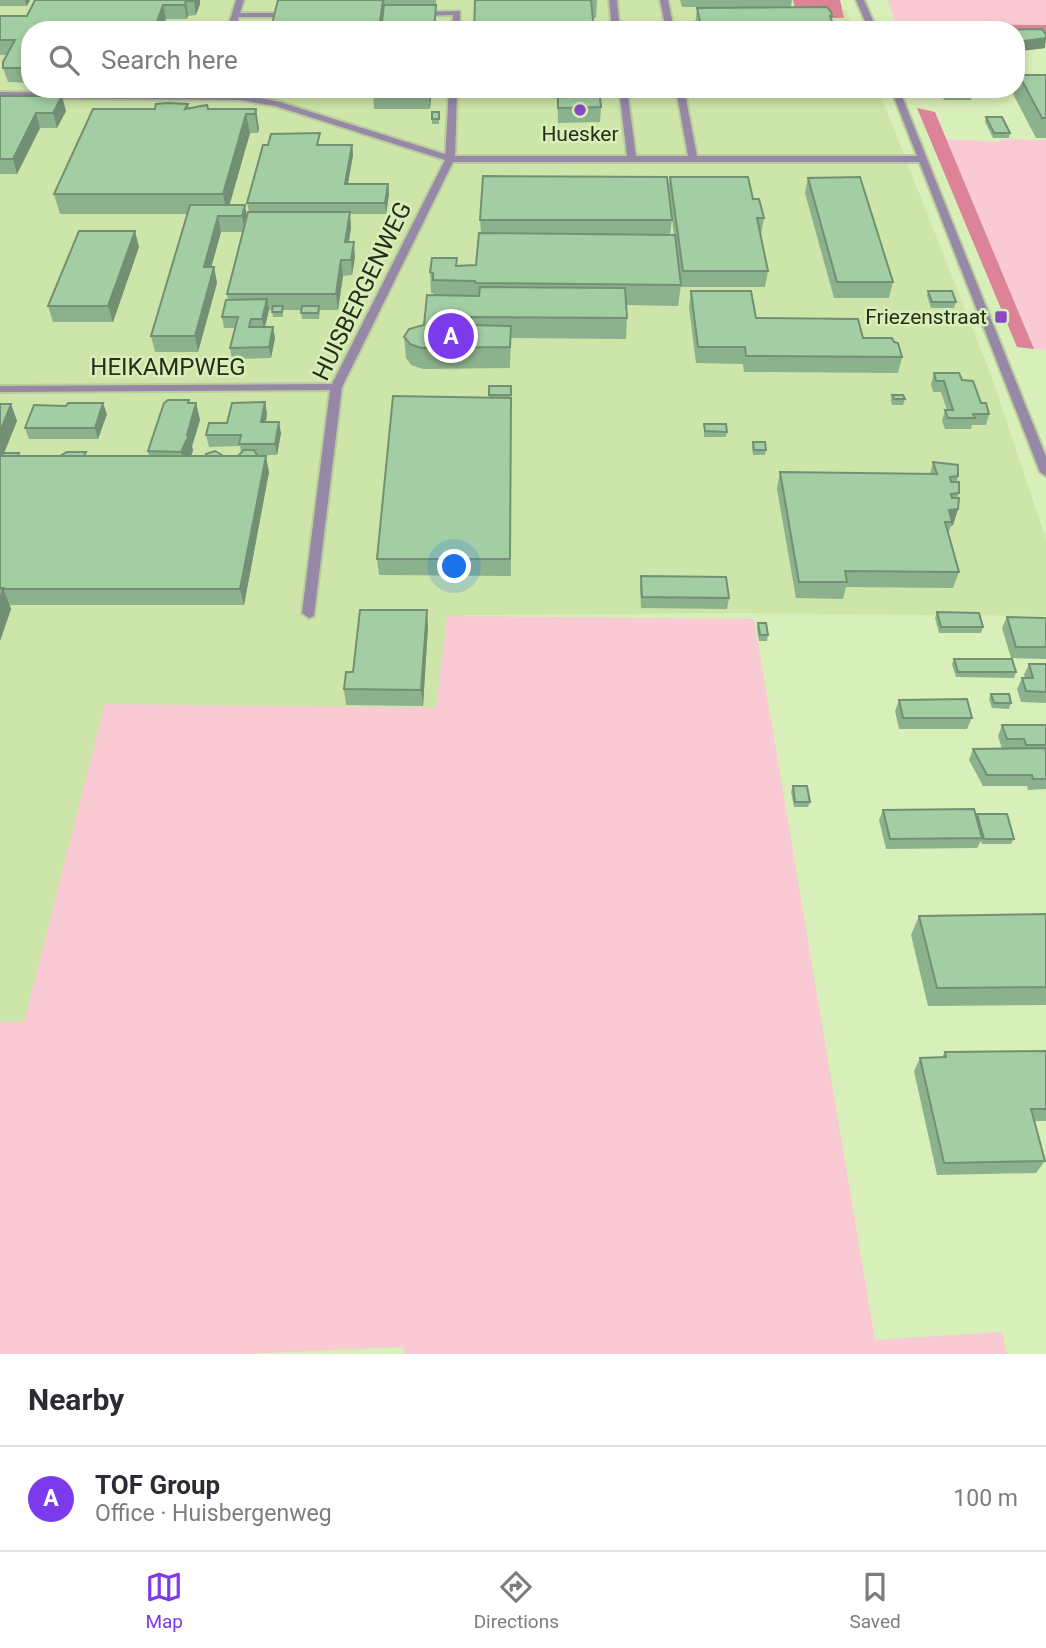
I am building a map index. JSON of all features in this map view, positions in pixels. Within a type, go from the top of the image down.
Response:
[{"type":"street","points":[[234,21],[240,0]]},
{"type":"street","points":[[613,0],[615,21]]},
{"type":"street","points":[[664,0],[668,21]]},
{"type":"street","points":[[860,0],[869,21]]},
{"type":"street","points":[[402,14],[457,13],[457,21]]},
{"type":"street","points":[[236,15],[305,15]]},
{"type":"street","points":[[0,95],[21,95]]},
{"type":"street","points":[[245,98],[277,104],[450,159],[922,159]]},
{"type":"street","points":[[450,159],[453,98]]},
{"type":"street","points":[[624,98],[632,160]]},
{"type":"street","points":[[682,98],[693,159]]},
{"type":"street","points":[[898,98],[1002,354],[1046,472]]},
{"type":"street","name":"HUISBERGENWEG","points":[[309,613],[336,387],[450,159]]},
{"type":"street","name":"HEIKAMPWEG","points":[[0,389],[336,387]]},
{"type":"shaded area","points":[[0,0],[788,0],[793,17],[846,9],[851,21],[21,21],[21,98],[882,98],[991,375],[1046,539],[1046,616],[746,613],[464,615],[433,724],[27,1031],[0,1031]]},
{"type":"shaded area","points":[[793,0],[840,0],[844,18],[797,18]]},
{"type":"shaded area","points":[[888,0],[1046,0],[1046,25],[1025,25],[1025,21],[895,21]]},
{"type":"shaded area","points":[[1025,25],[1046,25],[1046,43],[1025,34]]},
{"type":"shaded area","points":[[917,108],[935,112],[1034,349],[1017,347]]},
{"type":"shaded area","points":[[946,139],[1001,142],[1001,139],[1046,140],[1046,350],[1034,349]]},
{"type":"shaded area","points":[[447,616],[754,619],[875,1340],[1002,1332],[1007,1354],[404,1354],[404,1347],[245,1354],[0,1354],[0,1022],[24,1022],[105,704],[436,708]]},
{"type":"building","points":[[35,0],[194,0],[186,1],[184,5],[163,5],[157,21],[21,21],[21,68],[3,68],[3,62],[15,40],[0,40],[0,16],[27,16]]},
{"type":"building","points":[[278,0],[383,0],[380,21],[273,21]]},
{"type":"building","points":[[475,0],[591,0],[593,21],[474,21]]},
{"type":"building","points":[[384,5],[436,5],[435,21],[382,21]]},
{"type":"building","points":[[827,7],[831,12],[832,21],[700,21],[697,8]]},
{"type":"building","points":[[1025,29],[1042,29],[1046,38],[1025,41]]},
{"type":"building","points":[[1025,75],[1046,75],[1046,118],[1042,118],[1025,86]]},
{"type":"building","points":[[0,96],[61,98],[53,113],[36,113],[13,159],[0,159]]},
{"type":"building","points":[[558,98],[600,98],[601,107],[558,108]]},
{"type":"building","points":[[156,104],[188,104],[185,109],[207,105],[208,109],[256,109],[255,114],[246,114],[223,194],[54,194],[93,109],[155,109]]},
{"type":"building","points":[[432,112],[439,112],[439,119],[432,119]]},
{"type":"building","points":[[986,117],[1002,117],[1010,133],[994,133]]},
{"type":"building","points":[[320,133],[317,145],[352,145],[345,184],[388,184],[385,203],[247,203],[263,145],[268,145],[271,134]]},
{"type":"building","points":[[483,176],[667,177],[672,220],[480,220]]},
{"type":"building","points":[[670,177],[748,177],[753,199],[759,199],[764,218],[757,218],[768,271],[683,271]]},
{"type":"building","points":[[860,177],[893,282],[837,282],[808,178]]},
{"type":"building","points":[[190,205],[245,205],[242,216],[218,216],[204,267],[214,267],[195,336],[151,336]]},
{"type":"building","points":[[248,212],[350,212],[345,242],[354,242],[351,260],[341,260],[336,294],[227,294]]},
{"type":"building","points":[[79,231],[135,231],[108,306],[48,306]]},
{"type":"building","points":[[479,233],[675,235],[681,285],[475,283],[433,280],[433,273],[430,272],[432,258],[457,258],[456,266],[476,265]]},
{"type":"building","points":[[480,287],[625,288],[627,318],[471,317],[470,325],[511,326],[510,347],[421,348],[410,344],[404,337],[409,329],[424,325],[427,295],[479,296]]},
{"type":"building","points":[[691,291],[751,291],[756,318],[858,319],[863,338],[892,338],[898,343],[902,357],[746,356],[745,347],[698,347]]},
{"type":"building","points":[[928,291],[952,291],[956,302],[932,302]]},
{"type":"building","points":[[267,299],[262,319],[251,319],[249,327],[273,327],[269,347],[230,348],[238,317],[222,317],[226,300]]},
{"type":"building","points":[[273,306],[283,306],[282,312],[272,312]]},
{"type":"building","points":[[302,306],[319,306],[318,313],[301,313]]},
{"type":"building","points":[[934,373],[959,373],[962,380],[973,381],[981,403],[986,403],[989,414],[973,414],[975,418],[948,418],[945,410],[953,410],[944,381],[936,381]]},
{"type":"building","points":[[489,386],[511,386],[511,395],[489,395]]},
{"type":"building","points":[[892,395],[903,395],[905,399],[894,399]]},
{"type":"building","points":[[393,396],[511,398],[510,559],[377,559]]},
{"type":"building","points":[[168,400],[189,400],[188,403],[196,403],[189,435],[181,452],[148,451],[164,403]]},
{"type":"building","points":[[265,402],[261,422],[279,422],[275,444],[239,444],[241,435],[206,435],[209,423],[227,423],[232,403]]},
{"type":"building","points":[[68,403],[103,403],[95,428],[25,428],[34,405],[66,406]]},
{"type":"building","points":[[0,404],[11,404],[0,432]]},
{"type":"building","points":[[704,424],[726,424],[727,432],[705,431]]},
{"type":"building","points":[[753,442],[765,442],[766,450],[754,450]]},
{"type":"building","points":[[244,450],[254,450],[257,455],[239,456]]},
{"type":"building","points":[[215,451],[222,456],[206,456],[206,454]]},
{"type":"building","points":[[67,452],[86,452],[84,456],[60,456]]},
{"type":"building","points":[[4,453],[19,453],[18,456],[2,456]]},
{"type":"building","points":[[0,456],[266,456],[240,589],[0,588]]},
{"type":"building","points":[[933,462],[958,465],[958,476],[950,477],[951,482],[959,482],[959,493],[951,494],[952,498],[959,498],[958,509],[949,510],[952,522],[945,522],[959,572],[845,571],[847,582],[799,582],[780,472],[937,474]]},
{"type":"building","points":[[641,576],[726,577],[729,598],[642,597]]},
{"type":"building","points":[[360,610],[427,610],[421,690],[344,689],[346,672],[353,672]]},
{"type":"building","points":[[937,612],[979,613],[983,627],[941,627]]},
{"type":"building","points":[[1007,617],[1046,618],[1046,647],[1016,647]]},
{"type":"building","points":[[758,623],[766,623],[768,635],[760,635]]},
{"type":"building","points":[[954,659],[1012,659],[1016,672],[958,672]]},
{"type":"building","points":[[1029,664],[1046,664],[1046,692],[1026,691],[1022,678],[1033,678]]},
{"type":"building","points":[[991,694],[1009,694],[1011,703],[994,703]]},
{"type":"building","points":[[967,699],[972,718],[903,718],[899,700]]},
{"type":"building","points":[[1002,725],[1046,725],[1046,745],[1026,745],[1024,739],[1007,739]]},
{"type":"building","points":[[1045,748],[1046,779],[1033,779],[1032,775],[987,775],[973,749]]},
{"type":"building","points":[[793,786],[807,786],[810,802],[795,802]]},
{"type":"building","points":[[974,809],[982,838],[890,839],[883,810]]},
{"type":"building","points":[[977,814],[1007,814],[1014,839],[984,839]]},
{"type":"building","points":[[1046,914],[1046,987],[937,988],[919,916]]},
{"type":"building","points":[[1046,1051],[1046,1109],[1031,1109],[1045,1161],[944,1163],[920,1058],[946,1057],[945,1052]]},
{"type":"place","name":"Huesker","points":[[580,110]]},
{"type":"place","name":"Friezenstraat","points":[[1001,317]]},
{"type":"place","name":"TOF Group","points":[[451,336]]}]
